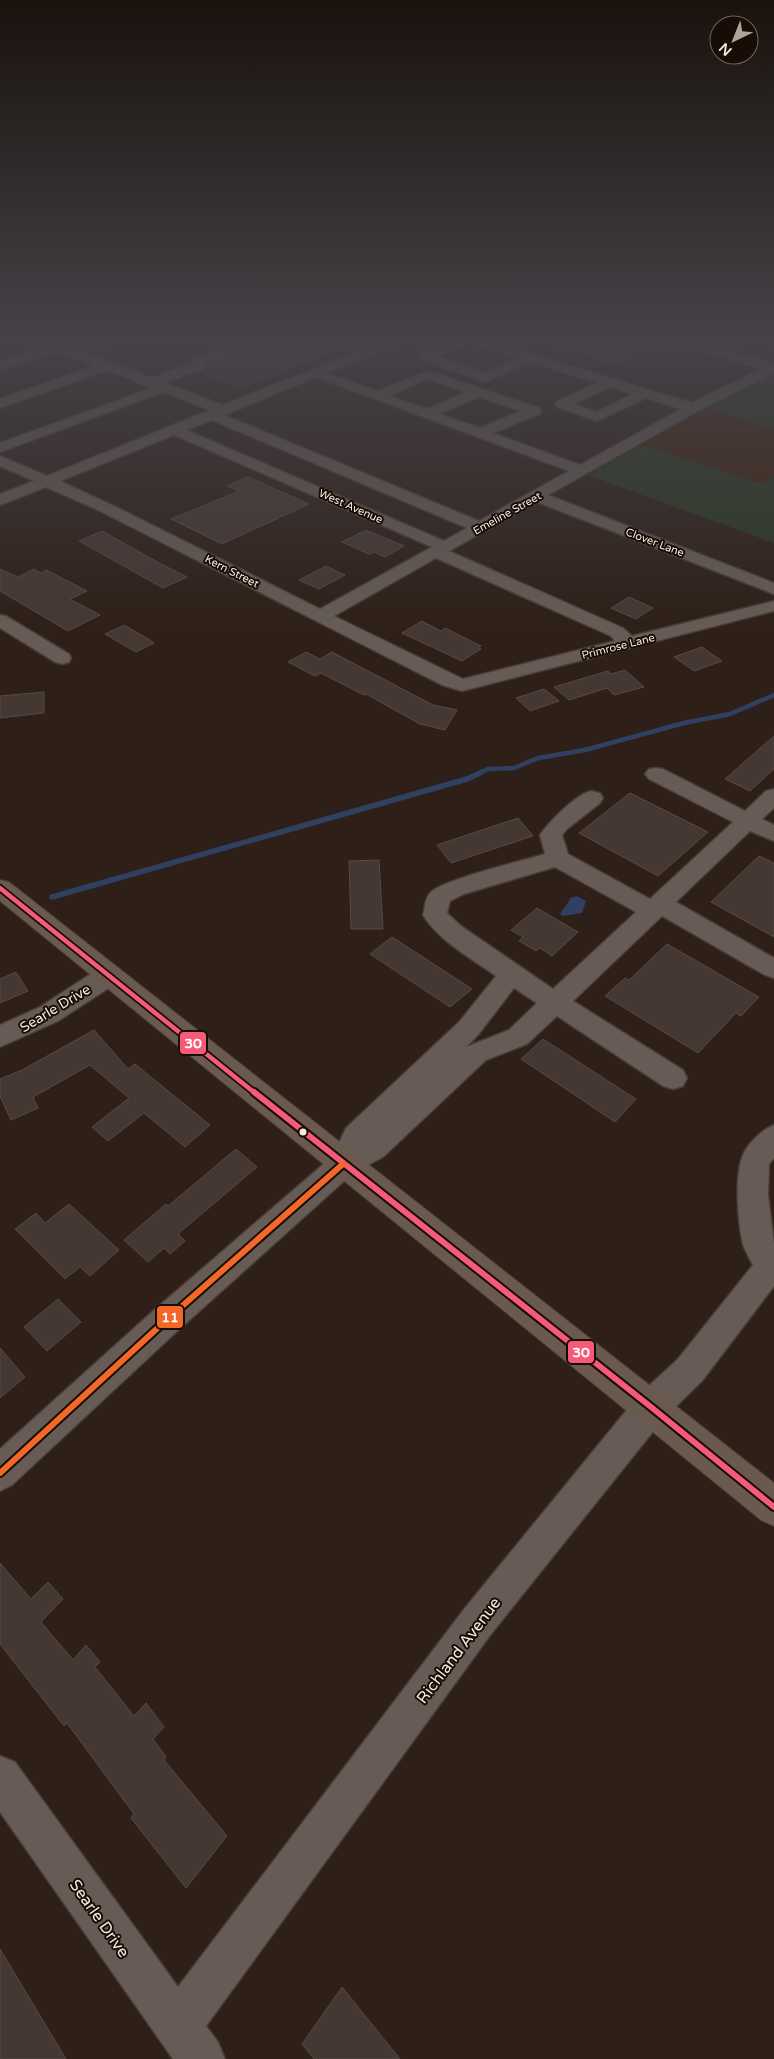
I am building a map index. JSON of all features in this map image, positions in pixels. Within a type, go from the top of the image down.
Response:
[{"type":"main road","points":[[0,888],[774,1507]]},
{"type":"street","points":[[0,448],[30,436]]},
{"type":"street","points":[[0,500],[159,436]]},
{"type":"street","name":"West Avenue","points":[[188,436],[441,549],[617,632],[628,643]]},
{"type":"street","points":[[270,436],[480,527]]},
{"type":"street","points":[[488,436],[582,471]]},
{"type":"street","name":"Emeline Street","points":[[321,616],[644,436]]},
{"type":"street","name":"Kern Street","points":[[0,460],[108,509],[449,681],[462,685]]},
{"type":"street","name":"Clover Lane","points":[[536,496],[774,589]]},
{"type":"street","name":"Primrose Lane","points":[[462,685],[774,606]]},
{"type":"street","points":[[0,620],[62,658]]},
{"type":"street","points":[[656,774],[774,834]]},
{"type":"street","points":[[453,1060],[518,1037],[774,796]]},
{"type":"street","points":[[558,858],[551,835],[560,824],[592,798]]},
{"type":"street","points":[[673,1078],[511,974],[452,932],[434,915],[439,896],[456,888],[558,858],[774,969]]},
{"type":"street","points":[[0,1473],[163,1323],[343,1164],[373,1149],[453,1060],[469,1028],[511,974]]},
{"type":"street","name":"Searle Drive","points":[[0,1038],[49,1014],[109,975]]},
{"type":"street","name":"Richland Avenue","points":[[189,2042],[478,1621],[651,1407],[690,1370],[753,1286],[770,1267],[756,1241],[753,1195],[755,1161],[774,1136]]},
{"type":"street","name":"Searle Drive","points":[[0,1777],[189,2042]]},
{"type":"shaded area","points":[[658,436],[774,436],[774,477],[763,484],[643,445]]},
{"type":"green space","points":[[642,445],[763,484],[774,477],[774,543],[587,475]]},
{"type":"water","points":[[577,896],[586,901],[582,913],[563,916],[560,914],[570,898]]},
{"type":"building","points":[[248,477],[309,504],[222,544],[171,519],[239,491],[227,486]]},
{"type":"building","points":[[366,530],[404,546],[385,557],[374,552],[369,554],[342,542]]},
{"type":"building","points":[[102,531],[187,577],[163,588],[79,541]]},
{"type":"building","points":[[326,566],[345,575],[319,589],[299,580]]},
{"type":"building","points":[[0,569],[18,577],[34,569],[41,573],[46,570],[87,591],[70,599],[100,615],[68,631],[0,591]]},
{"type":"building","points":[[629,597],[653,608],[636,619],[611,608]]},
{"type":"building","points":[[422,621],[441,631],[445,628],[481,646],[478,648],[481,649],[462,661],[402,633]]},
{"type":"building","points":[[124,625],[154,643],[136,652],[105,634]]},
{"type":"building","points":[[702,647],[722,661],[694,671],[674,657]]},
{"type":"building","points":[[306,652],[320,659],[332,652],[433,705],[457,710],[445,730],[420,724],[366,694],[364,695],[321,673],[315,676],[288,662]]},
{"type":"building","points":[[625,670],[644,687],[614,695],[607,688],[569,700],[554,687],[608,671],[611,674]]},
{"type":"building","points":[[544,689],[559,701],[530,711],[516,698]]},
{"type":"building","points":[[44,692],[44,713],[0,718],[0,696]]},
{"type":"building","points":[[774,736],[774,769],[750,791],[725,779]]},
{"type":"building","points":[[630,793],[708,832],[658,876],[579,833]]},
{"type":"building","points":[[518,818],[533,836],[451,863],[437,845]]},
{"type":"building","points":[[759,856],[774,863],[774,937],[711,902]]},
{"type":"building","points":[[379,860],[383,929],[351,929],[349,861]]},
{"type":"building","points":[[537,908],[578,932],[552,956],[540,948],[536,951],[519,941],[523,937],[511,930]]},
{"type":"building","points":[[392,937],[472,989],[450,1007],[370,954]]},
{"type":"building","points":[[667,944],[759,997],[741,1016],[736,1013],[698,1053],[605,996],[625,978],[629,980]]},
{"type":"building","points":[[16,972],[28,991],[0,1003],[0,979]]},
{"type":"building","points":[[94,1030],[128,1069],[135,1064],[210,1125],[185,1147],[144,1113],[108,1141],[92,1127],[129,1098],[90,1065],[33,1097],[38,1108],[11,1120],[0,1096],[0,1079],[22,1070]]},
{"type":"building","points":[[543,1039],[636,1099],[615,1122],[521,1059]]},
{"type":"building","points":[[236,1149],[257,1167],[178,1234],[185,1241],[170,1254],[164,1248],[148,1262],[124,1240],[166,1204],[168,1206]]},
{"type":"building","points":[[69,1204],[119,1250],[90,1276],[80,1267],[65,1279],[15,1229],[36,1213],[45,1223]]},
{"type":"building","points":[[58,1299],[81,1322],[47,1351],[24,1327]]},
{"type":"building","points":[[0,1348],[25,1377],[0,1398]]},
{"type":"building","points":[[0,1563],[31,1599],[48,1582],[63,1599],[41,1622],[73,1660],[86,1645],[100,1662],[95,1667],[134,1716],[146,1703],[164,1727],[153,1739],[166,1757],[164,1760],[227,1836],[186,1888],[131,1818],[134,1814],[67,1723],[64,1726],[0,1644]]},
{"type":"building","points":[[0,1949],[66,2059],[0,2059]]},
{"type":"building","points":[[342,1987],[400,2059],[314,2059],[302,2044]]},
{"type":"waterway","points":[[479,773],[488,769],[514,768],[538,758],[585,750],[684,723],[730,714],[774,695]]},
{"type":"waterway","points":[[52,897],[467,779],[482,772]]},
{"type":"transit line","name":"30","points":[[0,888],[774,1507]]},
{"type":"transit line","name":"11","points":[[0,1473],[163,1323],[343,1164]]}]
